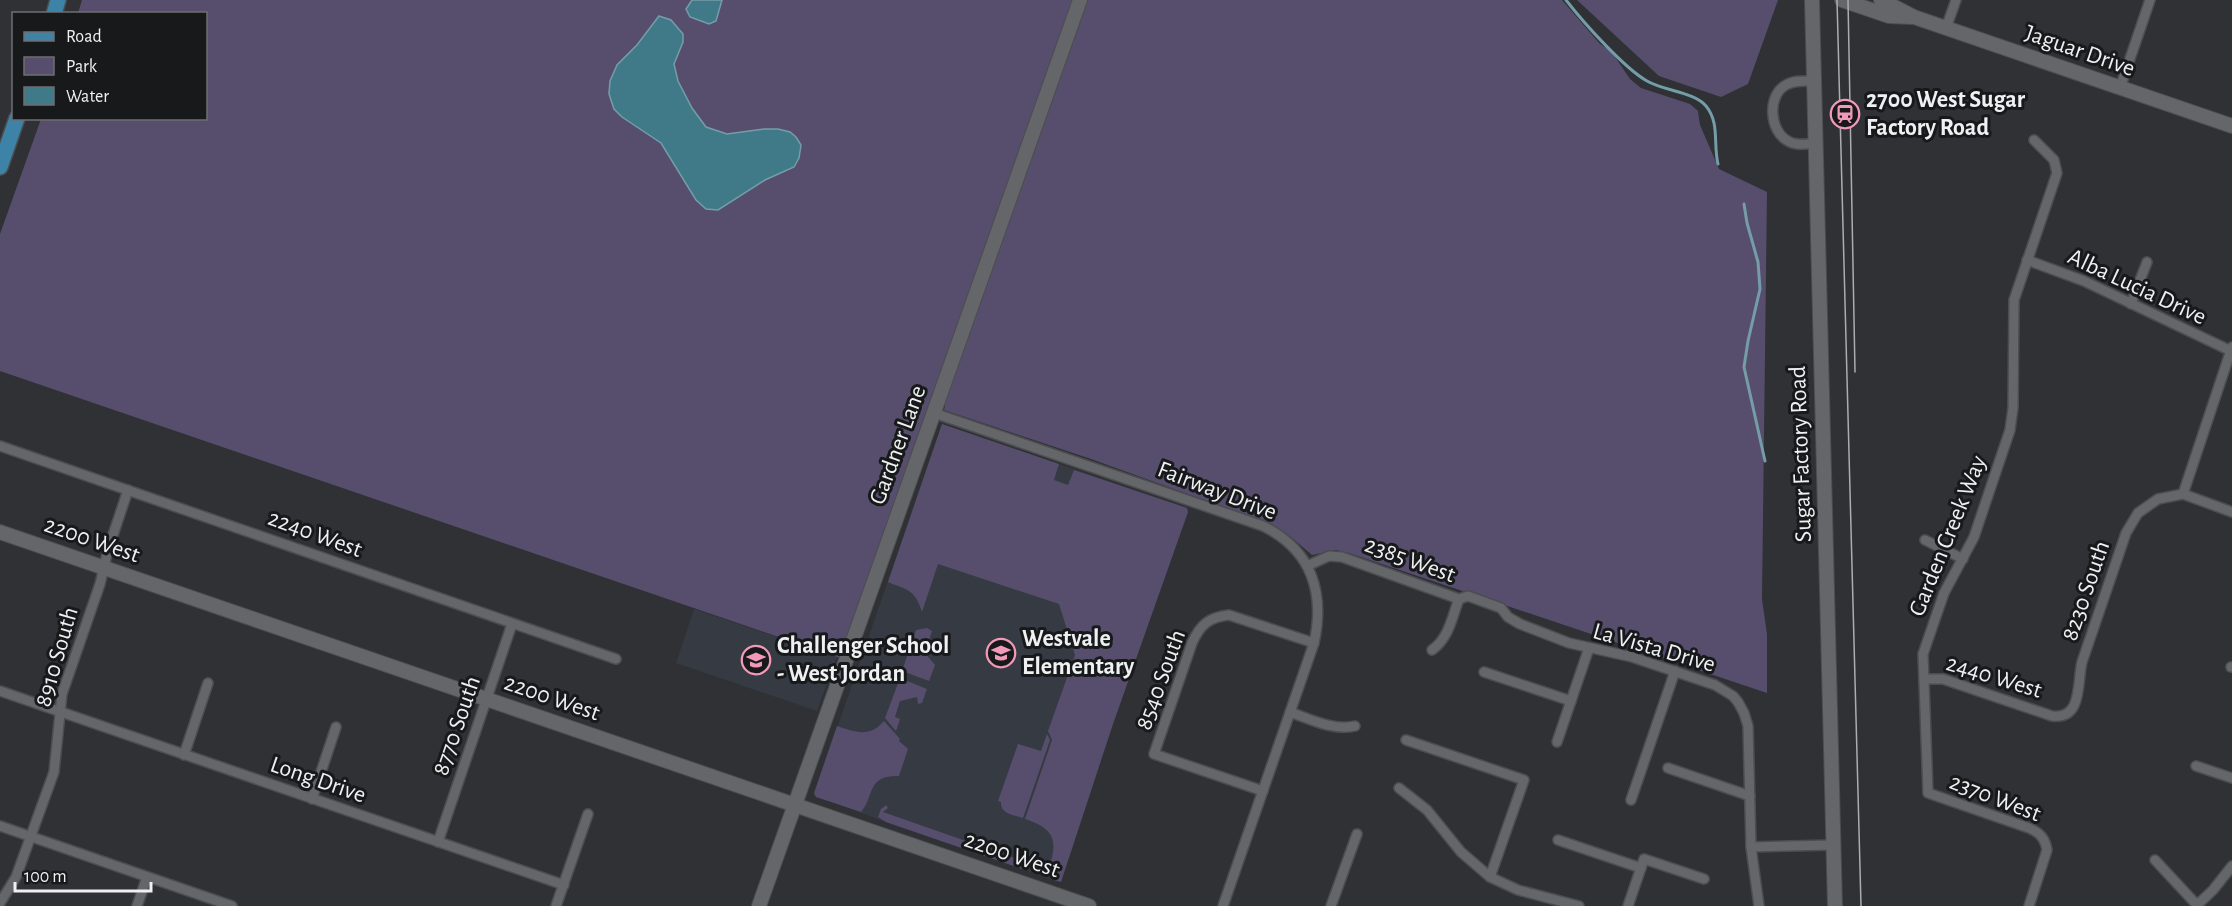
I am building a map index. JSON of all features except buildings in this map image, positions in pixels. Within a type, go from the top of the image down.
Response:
[{"type":"main road","points":[[0,167],[16,120]]},
{"type":"street","name":"Gardner Lane","points":[[759,906],[1080,0]]},
{"type":"street","name":"Sugar Factory Road","points":[[1812,0],[1836,906]]},
{"type":"street","name":"Jaguar Drive","points":[[1842,0],[1889,15],[1914,17]]},
{"type":"street","name":"Jaguar Drive","points":[[1881,0],[1914,17],[2232,126]]},
{"type":"street","points":[[1946,28],[1956,0]]},
{"type":"street","points":[[2120,88],[2150,0]]},
{"type":"street","points":[[1814,81],[1793,82],[1782,88],[1776,94],[1773,114],[1776,128],[1783,138],[1797,144],[1815,143]]},
{"type":"street","name":"Garden Creek Way","points":[[1928,793],[1925,648],[1944,593],[1974,537],[2010,430],[2013,408],[2013,310],[2017,289],[2057,173],[2054,160],[2034,140]]},
{"type":"street","name":"Alba Lucia Drive","points":[[2027,260],[2084,280],[2231,349]]},
{"type":"street","points":[[2131,303],[2147,262]]},
{"type":"street","points":[[2231,349],[2183,494],[2232,512]]},
{"type":"street","name":"Fairway Drive","points":[[934,413],[1263,526],[1286,541],[1307,566],[1319,601],[1314,643],[1223,906]]},
{"type":"street","name":"2240 West","points":[[0,446],[616,659]]},
{"type":"street","name":"8910 South","points":[[0,903],[16,877],[54,772],[62,694],[100,584],[128,490]]},
{"type":"street","name":"8230 South","points":[[2052,716],[2062,716],[2068,713],[2077,702],[2082,662],[2131,522],[2147,505],[2158,499],[2183,494]]},
{"type":"street","name":"2200 West","points":[[0,532],[1089,906]]},
{"type":"street","points":[[1925,540],[1964,559]]},
{"type":"street","name":"2385 West","points":[[1307,566],[1329,556],[1336,556],[1459,598],[1468,596],[1500,608]]},
{"type":"street","points":[[1432,650],[1440,644],[1446,634],[1459,598]]},
{"type":"street","name":"La Vista Drive","points":[[1500,608],[1508,617],[1546,635],[1589,648],[1625,655],[1675,671],[1725,690],[1738,702],[1748,726],[1752,847],[1759,906]]},
{"type":"street","name":"8540 South","points":[[1263,791],[1154,754],[1192,643],[1200,627],[1207,621],[1217,616],[1229,615],[1314,643]]},
{"type":"street","name":"8770 South","points":[[438,842],[513,624]]},
{"type":"street","points":[[1557,742],[1589,648]]},
{"type":"street","points":[[1631,800],[1675,671]]},
{"type":"street","points":[[1484,672],[1571,701]]},
{"type":"street","name":"2440 West","points":[[1924,679],[1943,679],[2052,716]]},
{"type":"street","points":[[184,754],[208,683]]},
{"type":"street","name":"Long Drive","points":[[0,691],[564,885]]},
{"type":"street","points":[[1290,712],[1334,727],[1354,726]]},
{"type":"street","points":[[312,799],[336,727]]},
{"type":"street","points":[[1406,740],[1524,780],[1491,877]]},
{"type":"street","points":[[2196,766],[2232,778]]},
{"type":"street","points":[[1668,768],[1750,796]]},
{"type":"street","points":[[1399,788],[1427,810],[1461,852],[1491,877],[1518,891],[1579,906]]},
{"type":"street","name":"2370 West","points":[[1928,793],[2029,828],[2042,835],[2046,842],[2045,858],[2029,906]]},
{"type":"street","points":[[556,906],[588,814]]},
{"type":"street","points":[[0,826],[232,906]]},
{"type":"street","points":[[1331,906],[1357,834]]},
{"type":"street","points":[[1558,840],[1704,879]]},
{"type":"street","points":[[1752,847],[1834,845]]},
{"type":"street","points":[[2155,860],[2196,905],[2219,883],[2232,866]]},
{"type":"street","points":[[1628,906],[1642,864]]},
{"type":"street","points":[[137,906],[147,877]]},
{"type":"shaded area","name":"Westvale Elementary","points":[[942,424],[1187,508],[1188,512],[1113,724],[1061,882],[888,823],[814,795]]},
{"type":"shaded area","name":"Challenger School - West Jordan","points":[[694,609],[837,657],[817,711],[676,663]]},
{"type":"green space","points":[[82,0],[1562,0],[1600,44],[1611,51],[1630,79],[1641,88],[1690,104],[1698,111],[1700,125],[1719,169],[1767,192],[1762,599],[1767,634],[1767,693],[1349,553],[1336,550],[1312,555],[1291,537],[1268,523],[1091,459],[944,410],[945,406],[935,402],[840,658],[0,371],[0,234],[41,120],[207,120],[207,12],[78,12]]},
{"type":"green space","points":[[1577,0],[1778,0],[1748,84],[1721,97],[1659,76]]},
{"type":"green space","points":[[942,424],[1059,464],[1054,480],[1068,485],[1074,470],[1187,508],[1188,512],[1113,724],[1061,882],[1051,879],[1047,874],[1053,854],[1050,833],[1036,823],[1025,819],[1052,740],[1048,731],[1075,655],[1059,604],[938,564],[922,612],[913,595],[888,582]]},
{"type":"green space","points":[[927,628],[932,631],[925,653],[935,665],[929,681],[902,671],[916,630]]},
{"type":"green space","points":[[900,678],[927,689],[922,703],[918,704],[917,697],[900,701],[895,717],[900,719],[896,731],[885,718]]},
{"type":"green space","points":[[884,721],[908,749],[899,776],[881,779],[876,783],[861,812],[816,797],[814,793],[837,726],[856,732],[868,732]]},
{"type":"green space","points":[[1047,734],[1050,740],[1023,818],[1008,813],[998,801],[1018,744],[1041,751]]},
{"type":"green space","points":[[886,805],[888,808],[883,812],[1023,861],[1029,855],[1036,861],[1032,870],[1030,868],[1025,870],[886,822],[878,817],[881,809]]},
{"type":"water","points":[[692,0],[722,0],[716,21],[709,24],[690,17],[686,9]]},
{"type":"water","points":[[659,16],[671,20],[683,34],[683,42],[674,64],[678,81],[692,108],[706,127],[727,134],[778,129],[790,132],[801,145],[799,158],[794,167],[765,180],[718,210],[706,209],[696,200],[661,143],[622,117],[614,109],[609,94],[610,81],[617,65],[637,45]]},
{"type":"waterway","points":[[1566,0],[1604,44],[1638,75],[1654,84],[1701,101],[1706,106],[1715,127],[1718,164]]},
{"type":"waterway","points":[[1744,204],[1758,262],[1760,289],[1744,367],[1765,461]]},
{"type":"tram line","points":[[1837,0],[1861,906]]},
{"type":"tram line","points":[[1848,0],[1855,372]]},
{"type":"place","name":"2700 West Sugar Factory Road","points":[[1845,114]]},
{"type":"place","name":"Westvale Elementary","points":[[1001,653]]},
{"type":"place","name":"Challenger School - West Jordan","points":[[756,660]]}]
